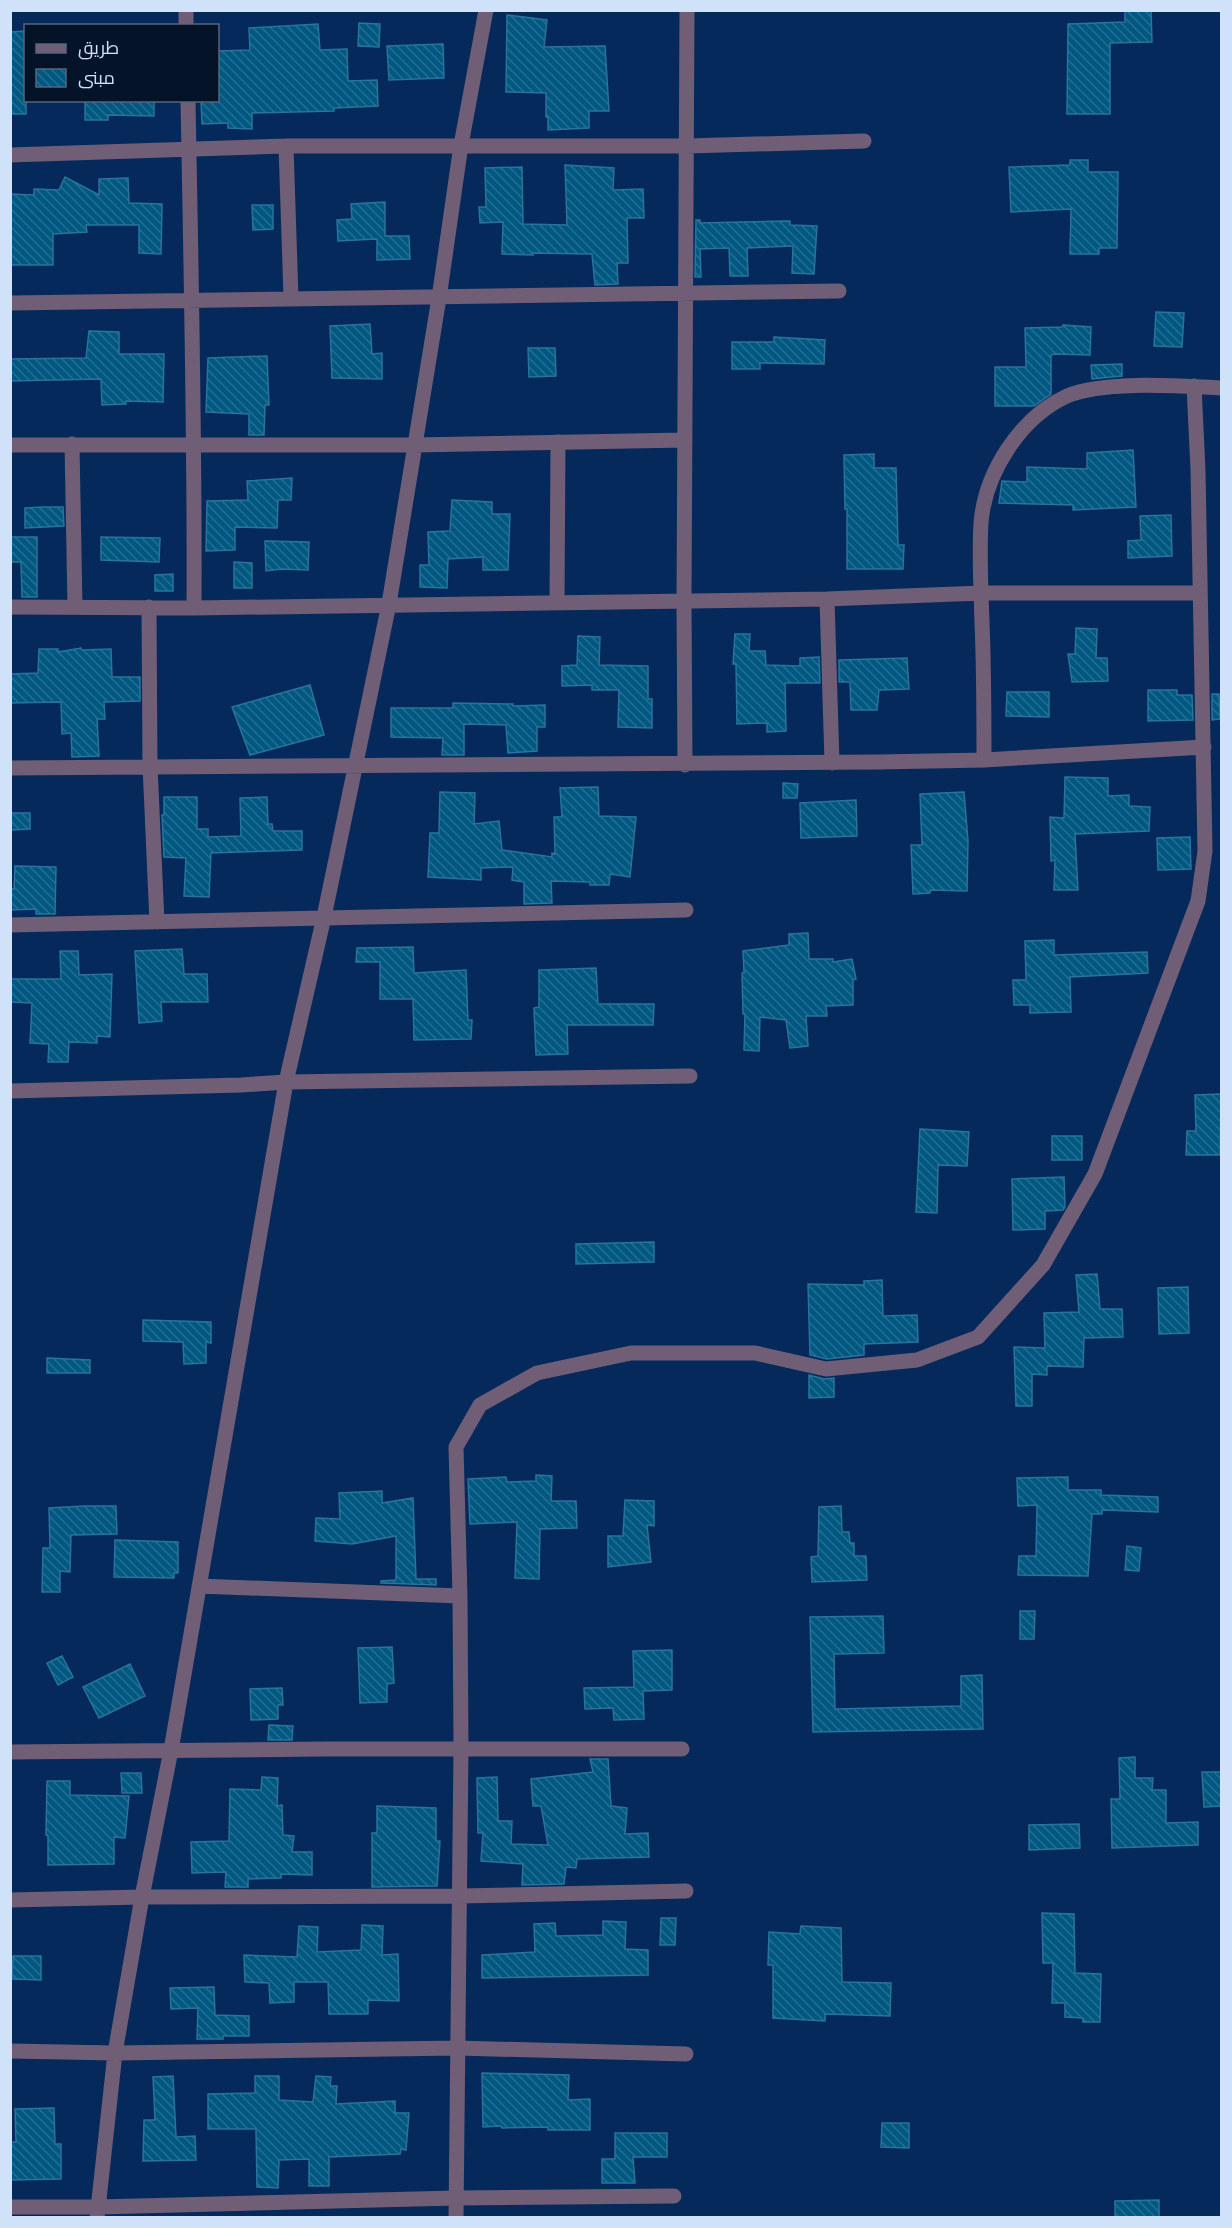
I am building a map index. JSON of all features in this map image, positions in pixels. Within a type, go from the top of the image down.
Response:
[{"type":"street","points":[[97,2212],[115,2052],[142,1897],[171,1750],[286,1082],[324,918],[389,604],[413,445],[439,298],[461,145],[486,10]]},
{"type":"street","points":[[685,765],[687,10]]},
{"type":"street","points":[[188,102],[190,299],[195,444],[194,608]]},
{"type":"street","points":[[10,155],[189,147],[687,146],[864,141]]},
{"type":"street","points":[[286,146],[291,297]]},
{"type":"street","points":[[10,303],[291,297],[439,298],[839,291]]},
{"type":"street","points":[[456,2217],[461,1748],[456,1447],[480,1405],[518,1383],[537,1373],[631,1353],[755,1353],[826,1369],[917,1360],[978,1337],[1043,1264],[1095,1174],[1198,901],[1204,851],[1204,747],[1194,386]]},
{"type":"street","points":[[984,760],[981,521],[992,480],[1013,441],[1041,411],[1069,396],[1109,387],[1221,388]]},
{"type":"street","points":[[10,445],[413,445],[685,440]]},
{"type":"street","points":[[557,602],[558,442]]},
{"type":"street","points":[[72,444],[75,606]]},
{"type":"street","points":[[10,607],[194,608],[684,602],[981,593],[1199,593]]},
{"type":"street","points":[[827,599],[832,763]]},
{"type":"street","points":[[149,607],[150,766],[156,921]]},
{"type":"street","points":[[10,768],[832,763],[984,760],[1204,747]]},
{"type":"street","points":[[10,925],[686,910]]},
{"type":"street","points":[[10,1091],[286,1082],[690,1076]]},
{"type":"street","points":[[199,1586],[460,1596]]},
{"type":"street","points":[[10,1752],[461,1748],[682,1749]]},
{"type":"street","points":[[10,1900],[142,1897],[460,1896],[686,1891]]},
{"type":"street","points":[[10,2051],[457,2049],[686,2054]]},
{"type":"street","points":[[10,2207],[97,2212],[456,2198],[674,2196]]},
{"type":"building","points":[[1125,10],[1151,10],[1152,42],[1110,43],[1110,114],[1067,114],[1068,24],[1125,22]]},
{"type":"building","points":[[507,15],[547,20],[544,47],[605,46],[609,111],[589,111],[589,128],[548,130],[546,93],[506,92]]},
{"type":"building","points":[[359,23],[380,24],[379,47],[358,46]]},
{"type":"building","points":[[318,24],[320,50],[347,49],[348,81],[377,80],[378,106],[334,108],[334,111],[252,113],[252,129],[228,128],[228,123],[202,124],[201,102],[219,102],[219,51],[250,50],[249,28]]},
{"type":"building","points":[[24,31],[26,114],[10,114],[11,32]]},
{"type":"building","points":[[443,44],[444,78],[389,80],[387,46]]},
{"type":"building","points":[[85,102],[154,102],[154,116],[108,115],[108,120],[85,120]]},
{"type":"building","points":[[1070,160],[1088,160],[1088,172],[1118,172],[1117,248],[1099,248],[1099,254],[1070,254],[1071,209],[1011,212],[1009,167],[1070,165]]},
{"type":"building","points":[[565,165],[614,168],[613,190],[643,189],[644,218],[627,218],[628,263],[617,263],[618,284],[595,285],[592,254],[502,254],[503,222],[480,223],[479,207],[486,207],[485,168],[522,167],[523,224],[567,225]]},
{"type":"building","points":[[65,177],[99,195],[99,179],[128,178],[129,203],[162,204],[161,254],[139,253],[139,225],[86,225],[87,232],[53,234],[53,265],[10,265],[10,194],[34,195],[34,189],[59,190]]},
{"type":"building","points":[[385,202],[385,236],[409,236],[410,259],[377,260],[377,239],[338,241],[337,220],[352,219],[351,204]]},
{"type":"building","points":[[252,205],[273,205],[273,229],[253,230]]},
{"type":"building","points":[[696,220],[700,220],[700,223],[790,221],[790,225],[817,226],[814,274],[792,273],[793,246],[747,248],[748,276],[730,276],[729,248],[700,249],[701,277],[695,277]]},
{"type":"building","points":[[1156,312],[1184,313],[1182,347],[1154,346]]},
{"type":"building","points":[[370,324],[372,354],[382,353],[382,379],[332,378],[330,326]]},
{"type":"building","points":[[1063,325],[1091,327],[1090,355],[1054,354],[1051,356],[1051,394],[1034,406],[995,406],[995,367],[1026,367],[1025,328],[1062,327]]},
{"type":"building","points":[[89,331],[119,332],[119,354],[164,354],[163,402],[126,401],[126,404],[102,405],[101,379],[10,381],[10,359],[86,358]]},
{"type":"building","points":[[774,337],[825,340],[824,364],[760,363],[760,369],[732,369],[732,342],[774,342]]},
{"type":"building","points":[[528,348],[555,348],[556,376],[529,377]]},
{"type":"building","points":[[267,356],[269,405],[265,405],[264,435],[249,435],[249,414],[206,412],[208,358]]},
{"type":"building","points":[[1122,364],[1122,376],[1092,379],[1091,365]]},
{"type":"building","points":[[1133,450],[1136,507],[1073,510],[1073,505],[999,503],[1002,481],[1027,482],[1027,467],[1087,469],[1087,453]]},
{"type":"building","points":[[874,454],[874,468],[896,468],[898,545],[904,545],[903,569],[847,569],[844,455]]},
{"type":"building","points":[[292,478],[291,500],[278,500],[277,528],[235,527],[235,550],[206,551],[207,501],[248,500],[247,481]]},
{"type":"building","points":[[452,500],[492,502],[492,514],[510,514],[508,570],[483,570],[483,557],[448,559],[447,588],[420,587],[420,565],[429,565],[428,532],[450,531]]},
{"type":"building","points":[[63,507],[64,526],[25,528],[25,508]]},
{"type":"building","points":[[1171,515],[1172,556],[1128,558],[1128,541],[1141,540],[1140,516]]},
{"type":"building","points":[[10,537],[37,537],[37,597],[22,597],[21,562],[10,562]]},
{"type":"building","points":[[101,537],[160,538],[159,562],[101,560]]},
{"type":"building","points":[[265,541],[309,542],[308,570],[266,571]]},
{"type":"building","points":[[234,562],[252,563],[252,588],[234,588]]},
{"type":"building","points":[[173,574],[173,591],[155,591],[155,575]]},
{"type":"building","points":[[1076,628],[1097,629],[1096,658],[1107,658],[1108,681],[1072,682],[1068,654],[1075,654]]},
{"type":"building","points":[[735,634],[750,634],[749,651],[765,651],[766,665],[800,666],[800,658],[819,657],[820,683],[785,683],[786,731],[767,732],[767,723],[737,724],[736,664],[733,664]]},
{"type":"building","points":[[578,636],[600,637],[599,665],[648,666],[648,699],[652,699],[652,728],[618,727],[619,690],[592,690],[592,685],[562,686],[562,666],[577,665]]},
{"type":"building","points":[[81,648],[82,650],[111,649],[112,677],[140,677],[140,701],[104,702],[105,719],[97,719],[99,756],[72,757],[71,733],[62,734],[61,702],[10,703],[10,674],[38,673],[39,649],[58,649],[58,652]]},
{"type":"building","points":[[907,658],[909,689],[879,690],[877,710],[851,710],[850,682],[839,682],[839,660]]},
{"type":"building","points":[[310,685],[324,735],[250,755],[232,707]]},
{"type":"building","points":[[1148,690],[1177,690],[1177,695],[1192,695],[1193,720],[1148,721]]},
{"type":"building","points":[[1007,692],[1049,692],[1049,717],[1006,716]]},
{"type":"building","points":[[1212,694],[1219,694],[1220,719],[1212,720]]},
{"type":"building","points":[[453,703],[545,705],[545,727],[537,727],[537,751],[508,753],[506,725],[464,724],[464,755],[442,755],[443,738],[391,737],[391,708],[453,708]]},
{"type":"building","points":[[1065,777],[1108,778],[1108,796],[1129,795],[1129,806],[1150,807],[1149,831],[1075,834],[1078,890],[1054,890],[1055,860],[1051,861],[1050,817],[1064,818]]},
{"type":"building","points":[[783,783],[798,784],[797,798],[783,798]]},
{"type":"building","points":[[598,787],[599,816],[636,817],[630,877],[610,874],[609,885],[551,881],[552,903],[524,904],[524,882],[512,880],[513,867],[481,868],[481,880],[428,877],[430,833],[439,833],[440,792],[475,793],[474,824],[499,821],[502,850],[552,857],[552,853],[555,854],[554,817],[562,817],[560,788]]},
{"type":"building","points":[[964,792],[968,841],[967,891],[930,890],[930,893],[913,894],[911,845],[922,845],[920,794]]},
{"type":"building","points":[[164,797],[197,797],[197,829],[208,829],[208,837],[241,836],[240,798],[267,797],[268,824],[272,824],[273,831],[302,831],[302,850],[211,853],[209,897],[184,896],[186,858],[164,857],[162,815],[164,815]]},
{"type":"building","points":[[856,800],[857,836],[801,838],[800,803]]},
{"type":"building","points":[[10,813],[30,813],[30,829],[10,830]]},
{"type":"building","points":[[1190,837],[1191,869],[1158,870],[1157,838]]},
{"type":"building","points":[[15,866],[56,867],[55,914],[36,914],[36,909],[10,910],[10,889],[14,889]]},
{"type":"building","points":[[808,933],[809,959],[833,959],[833,962],[852,959],[856,979],[853,980],[853,1005],[826,1006],[827,1016],[806,1016],[808,1046],[790,1048],[786,1020],[760,1017],[759,1051],[744,1050],[743,951],[789,945],[789,934]]},
{"type":"building","points":[[1054,940],[1054,955],[1147,952],[1148,973],[1070,977],[1071,1012],[1030,1013],[1030,1005],[1014,1005],[1013,980],[1026,980],[1025,941]]},
{"type":"building","points":[[413,947],[414,973],[466,970],[468,1020],[472,1020],[471,1039],[414,1040],[413,999],[380,999],[380,962],[356,962],[357,948]]},
{"type":"building","points":[[182,949],[184,974],[207,974],[208,1002],[161,1002],[162,1021],[139,1023],[135,951]]},
{"type":"building","points":[[60,951],[78,951],[79,975],[112,974],[110,1037],[97,1036],[97,1043],[69,1042],[68,1062],[48,1062],[49,1044],[30,1043],[32,1003],[10,1002],[10,979],[61,979]]},
{"type":"building","points":[[596,968],[598,1004],[654,1004],[653,1025],[567,1025],[568,1054],[536,1055],[534,1008],[539,1007],[539,970]]},
{"type":"building","points":[[1221,1094],[1220,1155],[1186,1155],[1187,1131],[1196,1131],[1195,1095]]},
{"type":"building","points":[[920,1129],[969,1132],[967,1166],[938,1165],[937,1213],[916,1212]]},
{"type":"building","points":[[1052,1136],[1082,1136],[1082,1160],[1052,1160]]},
{"type":"building","points":[[1064,1177],[1065,1207],[1063,1210],[1045,1211],[1045,1229],[1013,1230],[1012,1179]]},
{"type":"building","points":[[654,1242],[654,1262],[576,1264],[576,1244]]},
{"type":"building","points":[[1097,1274],[1100,1309],[1122,1309],[1123,1337],[1084,1338],[1083,1367],[1047,1366],[1047,1375],[1032,1374],[1032,1406],[1016,1406],[1014,1347],[1045,1348],[1044,1313],[1079,1312],[1076,1275]]},
{"type":"building","points":[[882,1280],[883,1316],[917,1315],[918,1342],[864,1344],[864,1355],[827,1359],[810,1355],[808,1284],[864,1285],[864,1281]]},
{"type":"building","points":[[1188,1287],[1189,1333],[1159,1334],[1158,1288]]},
{"type":"building","points":[[143,1320],[211,1322],[211,1343],[206,1342],[206,1363],[184,1364],[183,1342],[143,1341]]},
{"type":"building","points":[[47,1358],[90,1360],[90,1373],[47,1373]]},
{"type":"building","points":[[809,1375],[824,1379],[834,1378],[834,1397],[809,1398]]},
{"type":"building","points":[[536,1475],[552,1476],[551,1501],[576,1501],[577,1528],[540,1529],[539,1579],[515,1578],[517,1522],[470,1524],[468,1479],[506,1477],[507,1482],[536,1481]]},
{"type":"building","points":[[1068,1477],[1068,1490],[1101,1490],[1101,1495],[1158,1497],[1158,1512],[1102,1510],[1102,1514],[1092,1514],[1088,1576],[1018,1575],[1019,1556],[1036,1556],[1037,1505],[1018,1506],[1017,1478]]},
{"type":"building","points":[[382,1491],[382,1503],[413,1498],[416,1579],[436,1579],[436,1585],[381,1583],[381,1581],[396,1580],[396,1536],[352,1544],[315,1541],[316,1518],[340,1519],[339,1493]]},
{"type":"building","points":[[625,1500],[654,1501],[654,1526],[647,1525],[651,1562],[608,1567],[608,1536],[623,1536]]},
{"type":"building","points":[[116,1506],[117,1534],[71,1535],[70,1572],[60,1571],[60,1592],[42,1592],[43,1548],[50,1548],[49,1508]]},
{"type":"building","points":[[841,1506],[842,1532],[849,1532],[850,1543],[854,1543],[854,1556],[866,1556],[867,1580],[812,1582],[811,1557],[818,1556],[819,1507]]},
{"type":"building","points":[[115,1540],[178,1542],[178,1573],[174,1573],[174,1578],[114,1577]]},
{"type":"building","points":[[1127,1546],[1141,1548],[1139,1571],[1125,1570]]},
{"type":"building","points":[[1020,1611],[1035,1611],[1034,1639],[1020,1639]]},
{"type":"building","points":[[883,1616],[884,1653],[834,1654],[835,1709],[961,1706],[961,1676],[982,1675],[983,1729],[813,1732],[810,1617]]},
{"type":"building","points":[[392,1647],[394,1683],[387,1684],[387,1702],[360,1703],[358,1648]]},
{"type":"building","points":[[672,1650],[672,1690],[643,1691],[644,1719],[614,1720],[613,1708],[585,1709],[584,1688],[634,1687],[633,1651]]},
{"type":"building","points":[[62,1656],[73,1677],[58,1685],[47,1663]]},
{"type":"building","points":[[130,1664],[145,1696],[99,1718],[83,1687]]},
{"type":"building","points":[[282,1688],[283,1705],[278,1705],[278,1719],[251,1720],[250,1689]]},
{"type":"building","points":[[269,1725],[293,1726],[292,1740],[268,1740]]},
{"type":"building","points":[[1135,1757],[1135,1778],[1153,1778],[1152,1790],[1166,1790],[1166,1823],[1198,1822],[1198,1845],[1112,1848],[1111,1799],[1120,1799],[1119,1758]]},
{"type":"building","points":[[590,1759],[608,1759],[611,1806],[627,1808],[625,1834],[648,1833],[649,1857],[577,1859],[576,1868],[566,1867],[564,1884],[522,1885],[523,1864],[481,1861],[483,1833],[478,1833],[477,1778],[497,1777],[498,1821],[512,1821],[511,1844],[548,1845],[541,1806],[533,1806],[531,1779],[593,1772]]},
{"type":"building","points":[[1202,1772],[1221,1772],[1221,1806],[1204,1807]]},
{"type":"building","points":[[121,1773],[141,1773],[142,1793],[122,1793]]},
{"type":"building","points":[[262,1777],[278,1778],[277,1806],[282,1805],[283,1835],[294,1836],[292,1852],[312,1852],[312,1875],[281,1874],[281,1878],[248,1879],[248,1887],[225,1887],[226,1872],[192,1873],[191,1842],[229,1841],[230,1789],[261,1790]]},
{"type":"building","points":[[47,1781],[70,1781],[70,1795],[129,1796],[125,1838],[114,1837],[114,1864],[48,1865]]},
{"type":"building","points":[[377,1806],[436,1808],[436,1841],[440,1841],[437,1886],[372,1887],[372,1833],[377,1833]]},
{"type":"building","points":[[1079,1824],[1080,1848],[1029,1850],[1029,1825]]},
{"type":"building","points":[[1042,1913],[1074,1914],[1075,1973],[1101,1974],[1100,2022],[1083,2022],[1083,2018],[1065,2017],[1065,2003],[1052,2003],[1053,1963],[1043,1963]]},
{"type":"building","points":[[661,1918],[676,1918],[675,1945],[660,1945]]},
{"type":"building","points":[[603,1921],[626,1922],[625,1949],[648,1950],[648,1975],[482,1978],[482,1955],[535,1952],[534,1924],[555,1923],[556,1936],[603,1935]]},
{"type":"building","points":[[362,1925],[383,1926],[382,1955],[398,1954],[399,2001],[368,2000],[368,2014],[329,2014],[328,1982],[294,1982],[294,2002],[270,2003],[269,1983],[245,1982],[244,1955],[297,1957],[299,1926],[318,1927],[317,1952],[361,1950]]},
{"type":"building","points":[[801,1926],[841,1928],[842,1982],[891,1983],[890,2016],[825,2014],[825,2021],[773,2018],[773,1965],[768,1965],[769,1932],[800,1934]]},
{"type":"building","points":[[13,1956],[41,1956],[41,1980],[12,1979]]},
{"type":"building","points":[[214,1987],[215,2015],[249,2016],[249,2036],[197,2039],[198,2008],[171,2009],[170,1988]]},
{"type":"building","points":[[482,2073],[569,2075],[568,2100],[590,2099],[590,2130],[548,2130],[548,2127],[483,2127]]},
{"type":"building","points":[[173,2076],[176,2137],[195,2136],[196,2160],[143,2161],[144,2120],[155,2120],[153,2077]]},
{"type":"building","points":[[255,2076],[279,2076],[279,2100],[313,2102],[316,2076],[331,2077],[330,2086],[337,2086],[336,2104],[395,2101],[395,2113],[409,2113],[406,2150],[401,2149],[400,2154],[329,2157],[329,2186],[309,2186],[309,2159],[279,2160],[278,2188],[257,2187],[256,2129],[208,2129],[208,2094],[255,2093]]},
{"type":"building","points":[[54,2108],[55,2144],[61,2144],[61,2179],[10,2180],[10,2142],[16,2142],[15,2109]]},
{"type":"building","points":[[882,2123],[909,2123],[909,2148],[881,2147]]},
{"type":"building","points":[[615,2133],[667,2133],[667,2157],[633,2157],[635,2183],[602,2183],[602,2159],[615,2159]]},
{"type":"building","points":[[1159,2200],[1159,2217],[1115,2217],[1115,2201]]}]
